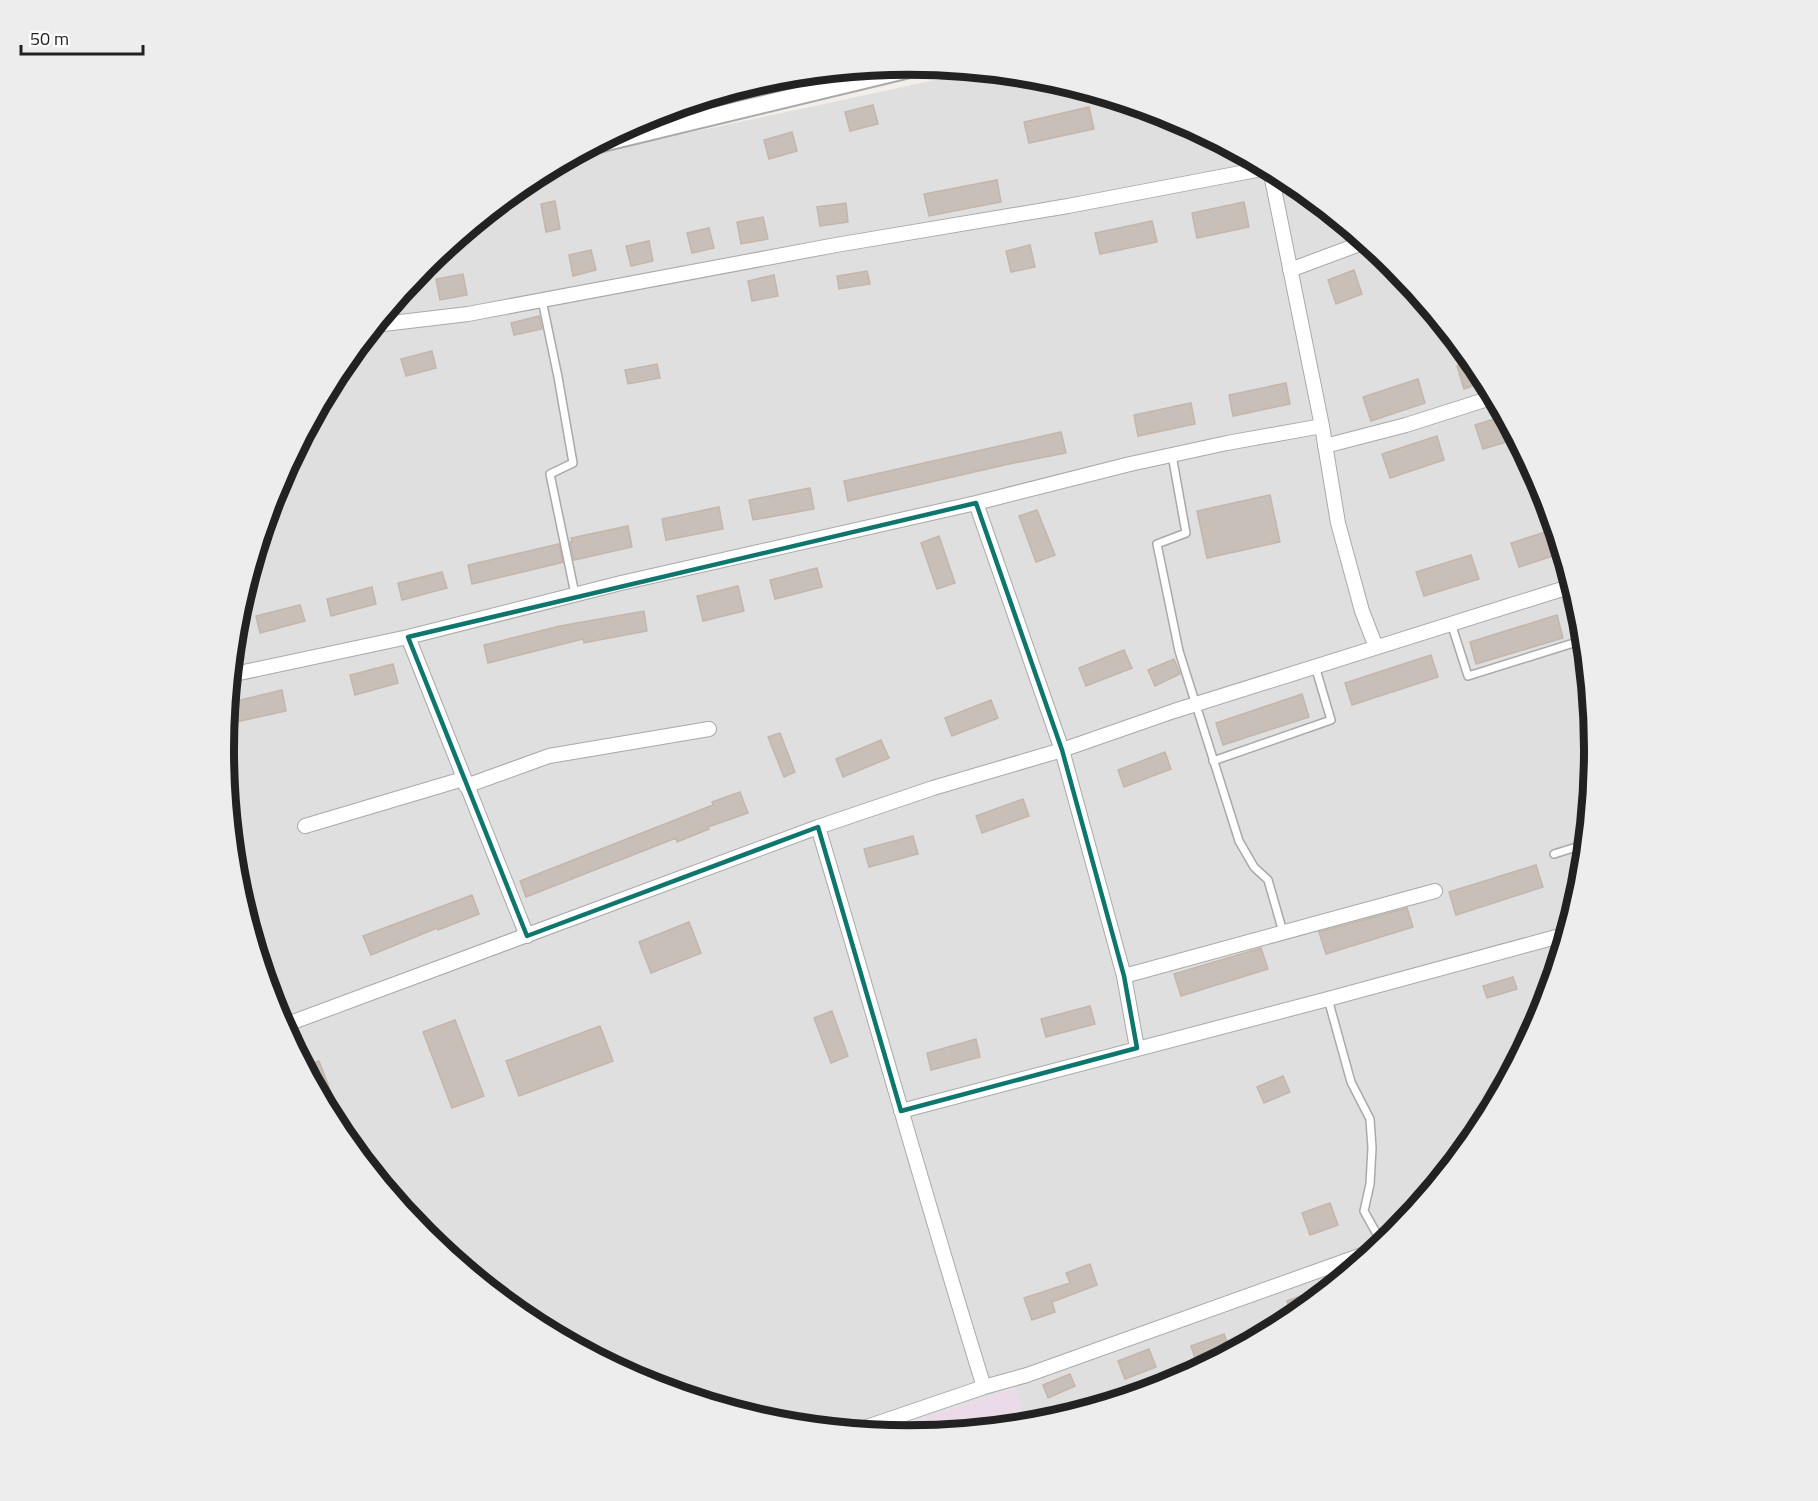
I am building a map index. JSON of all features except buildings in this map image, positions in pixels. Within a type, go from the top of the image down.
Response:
[{"type":"street","points":[[626,137],[882,76]]},
{"type":"street","points":[[386,324],[468,314],[836,245],[1257,171]]},
{"type":"street","points":[[1271,181],[1322,426],[1338,523],[1362,611],[1376,647]]},
{"type":"street","points":[[1290,270],[1356,245]]},
{"type":"street","points":[[1324,446],[1406,425],[1486,400]]},
{"type":"street","points":[[238,673],[408,637],[575,594],[976,503],[1172,455],[1322,426]]},
{"type":"street","points":[[976,503],[1062,750],[1124,976],[1137,1048]]},
{"type":"street","points":[[291,1023],[818,827],[933,788],[1062,750],[1196,704],[1564,588]]},
{"type":"street","points":[[408,637],[527,936]]},
{"type":"street","points":[[305,826],[465,783],[549,756],[709,729]]},
{"type":"street","points":[[818,827],[984,1387]]},
{"type":"street","points":[[1124,976],[1436,891]]},
{"type":"street","points":[[901,1111],[1558,937]]},
{"type":"street","points":[[872,1425],[984,1387],[1027,1375],[1354,1258]]},
{"type":"lane","points":[[542,300],[573,463],[550,474],[575,594]]},
{"type":"lane","points":[[1172,455],[1185,533],[1157,544],[1179,651],[1239,841],[1254,867],[1268,880],[1283,932]]},
{"type":"lane","points":[[1451,623],[1468,676],[1576,643]]},
{"type":"lane","points":[[1213,761],[1331,720],[1315,666]]},
{"type":"lane","points":[[1554,854],[1578,847]]},
{"type":"lane","points":[[1328,999],[1351,1082],[1370,1119],[1372,1148],[1364,1211],[1378,1236]]},
{"type":"highlighted area","points":[[976,503],[1062,750],[1124,976],[1137,1048],[901,1111],[818,827],[527,936],[408,637]]},
{"type":"shaded area","points":[[953,76],[1041,88],[1084,98],[1168,126],[1208,145],[1247,165],[1320,215],[1387,273],[1417,305],[1471,375],[1494,413],[1515,452],[1549,533],[1572,619],[1579,662],[1583,706],[1583,795],[1572,882],[1561,925],[1549,968],[1515,1049],[1471,1126],[1445,1162],[1387,1228],[1354,1258],[1320,1286],[1247,1336],[1168,1375],[1084,1403],[1024,1416],[1014,1388],[898,1426],[821,1420],[734,1403],[650,1375],[610,1356],[571,1336],[498,1286],[431,1228],[401,1196],[347,1126],[324,1088],[303,1049],[269,968],[246,882],[239,839],[234,750],[239,662],[246,619],[269,533],[303,452],[324,413],[347,375],[401,305],[431,273],[498,215],[571,165],[594,153]]},
{"type":"shaded area","points":[[1014,1388],[1024,1416],[953,1425],[898,1426]]}]
